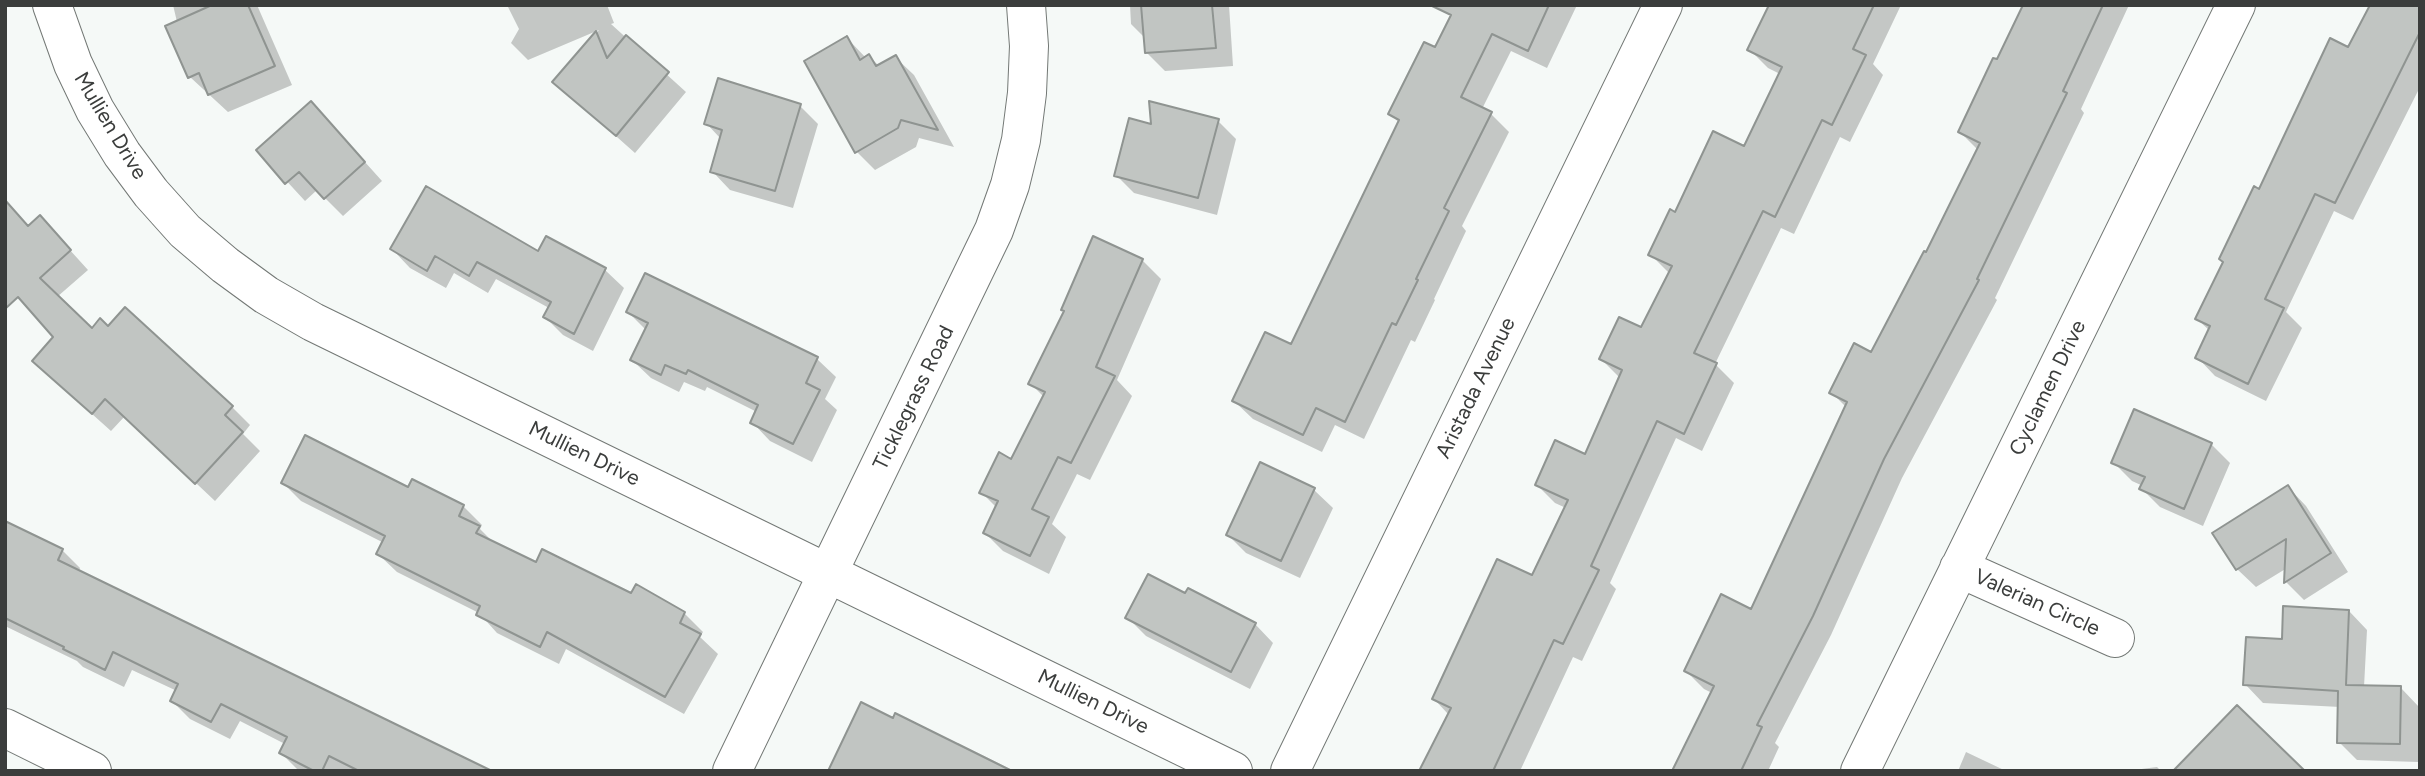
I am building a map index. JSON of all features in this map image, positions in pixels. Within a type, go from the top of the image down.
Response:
[{"type":"street","name":"Mullien Drive","points":[[52,5],[73,64],[95,110],[122,154],[184,231],[266,295],[313,322],[1233,771]]},
{"type":"street","name":"Ticklegrass Road","points":[[732,771],[994,230],[1010,186],[1021,140],[1029,46],[1026,5]]},
{"type":"street","name":"Aristada Avenue","points":[[1290,771],[1663,5]]},
{"type":"street","name":"Cyclamen Drive","points":[[1860,771],[2236,5]]},
{"type":"street","name":"Valerian Circle","points":[[1959,568],[2115,638]]},
{"type":"street","points":[[5,728],[92,771]]},
{"type":"building","points":[[212,5],[248,5],[275,66],[208,95],[199,73],[188,78],[165,26]]},
{"type":"building","points":[[1141,5],[1212,5],[1216,48],[1145,53]]},
{"type":"building","points":[[1430,5],[1549,5],[1528,51],[1492,34],[1461,97],[1492,112],[1444,208],[1449,211],[1416,279],[1418,280],[1396,325],[1392,323],[1345,422],[1316,408],[1303,435],[1232,401],[1265,332],[1291,344],[1399,120],[1388,114],[1424,42],[1435,47],[1451,15]]},
{"type":"building","points":[[1769,5],[1874,5],[1853,49],[1866,55],[1832,125],[1822,120],[1775,217],[1763,211],[1694,353],[1717,363],[1684,434],[1657,421],[1591,566],[1599,570],[1563,644],[1554,640],[1493,771],[1419,771],[1451,708],[1432,699],[1497,559],[1532,575],[1568,500],[1535,485],[1555,440],[1585,454],[1622,370],[1599,359],[1619,317],[1641,327],[1672,266],[1648,255],[1670,209],[1675,212],[1713,131],[1744,146],[1782,67],[1747,50]]},
{"type":"building","points":[[2023,5],[2103,5],[2063,91],[2067,93],[1977,279],[1979,280],[1884,459],[1813,616],[1757,725],[1762,727],[1741,771],[1672,771],[1714,686],[1684,671],[1721,594],[1751,609],[1847,402],[1829,393],[1854,343],[1871,352],[1924,251],[1926,252],[1980,143],[1958,132],[1993,58],[1997,59]]},
{"type":"building","points":[[2370,5],[2420,5],[2420,32],[2335,203],[2315,194],[2265,299],[2284,308],[2248,384],[2195,358],[2210,326],[2195,319],[2223,262],[2219,259],[2254,186],[2259,189],[2330,38],[2348,47]]},
{"type":"building","points":[[596,31],[607,58],[626,35],[669,72],[616,136],[552,82]]},
{"type":"building","points":[[847,36],[860,60],[869,54],[876,66],[896,55],[938,130],[901,120],[898,128],[855,153],[804,61]]},
{"type":"building","points":[[718,78],[801,104],[775,191],[710,172],[722,130],[704,124]]},
{"type":"building","points":[[311,101],[365,162],[324,199],[299,172],[285,184],[256,150]]},
{"type":"building","points":[[1149,101],[1219,119],[1198,198],[1114,176],[1129,118],[1151,124]]},
{"type":"building","points":[[426,186],[538,251],[546,236],[606,268],[574,334],[543,317],[551,302],[477,262],[469,276],[435,256],[427,271],[390,249]]},
{"type":"building","points":[[5,200],[28,226],[40,215],[71,250],[40,278],[92,328],[100,318],[108,326],[125,307],[233,406],[225,415],[243,432],[195,484],[105,399],[92,414],[32,361],[53,337],[18,297],[5,309]]},
{"type":"building","points":[[1093,236],[1143,259],[1096,367],[1115,376],[1071,463],[1058,457],[1032,509],[1049,517],[1030,556],[983,533],[998,501],[979,493],[999,452],[1011,459],[1045,392],[1028,384],[1064,311],[1061,310]]},
{"type":"building","points":[[645,273],[818,357],[806,383],[820,390],[793,444],[750,423],[758,405],[688,370],[686,374],[665,365],[661,375],[630,360],[648,323],[626,312]]},
{"type":"building","points":[[2134,409],[2212,443],[2184,509],[2139,489],[2145,477],[2111,463]]},
{"type":"building","points":[[305,435],[408,487],[412,479],[464,505],[459,516],[480,526],[476,533],[536,562],[542,549],[631,593],[636,584],[685,612],[680,623],[701,634],[665,697],[547,632],[540,647],[476,615],[480,606],[376,554],[385,536],[281,483]]},
{"type":"building","points":[[1260,462],[1315,488],[1281,561],[1226,535]]},
{"type":"building","points":[[2288,485],[2331,553],[2284,583],[2286,539],[2236,570],[2212,533]]},
{"type":"building","points":[[5,521],[63,549],[58,560],[492,771],[359,771],[329,756],[322,771],[314,771],[279,753],[287,737],[221,704],[211,722],[170,701],[178,684],[113,652],[105,670],[63,649],[64,647],[5,618]]},
{"type":"building","points":[[1148,574],[1185,593],[1188,588],[1256,623],[1231,672],[1125,618]]},
{"type":"building","points":[[2283,606],[2349,610],[2346,685],[2401,686],[2400,744],[2337,743],[2338,691],[2243,685],[2246,637],[2282,639]]},
{"type":"building","points":[[861,702],[893,718],[895,713],[1012,771],[828,771]]},
{"type":"building","points":[[2237,705],[2305,771],[2173,771]]}]
